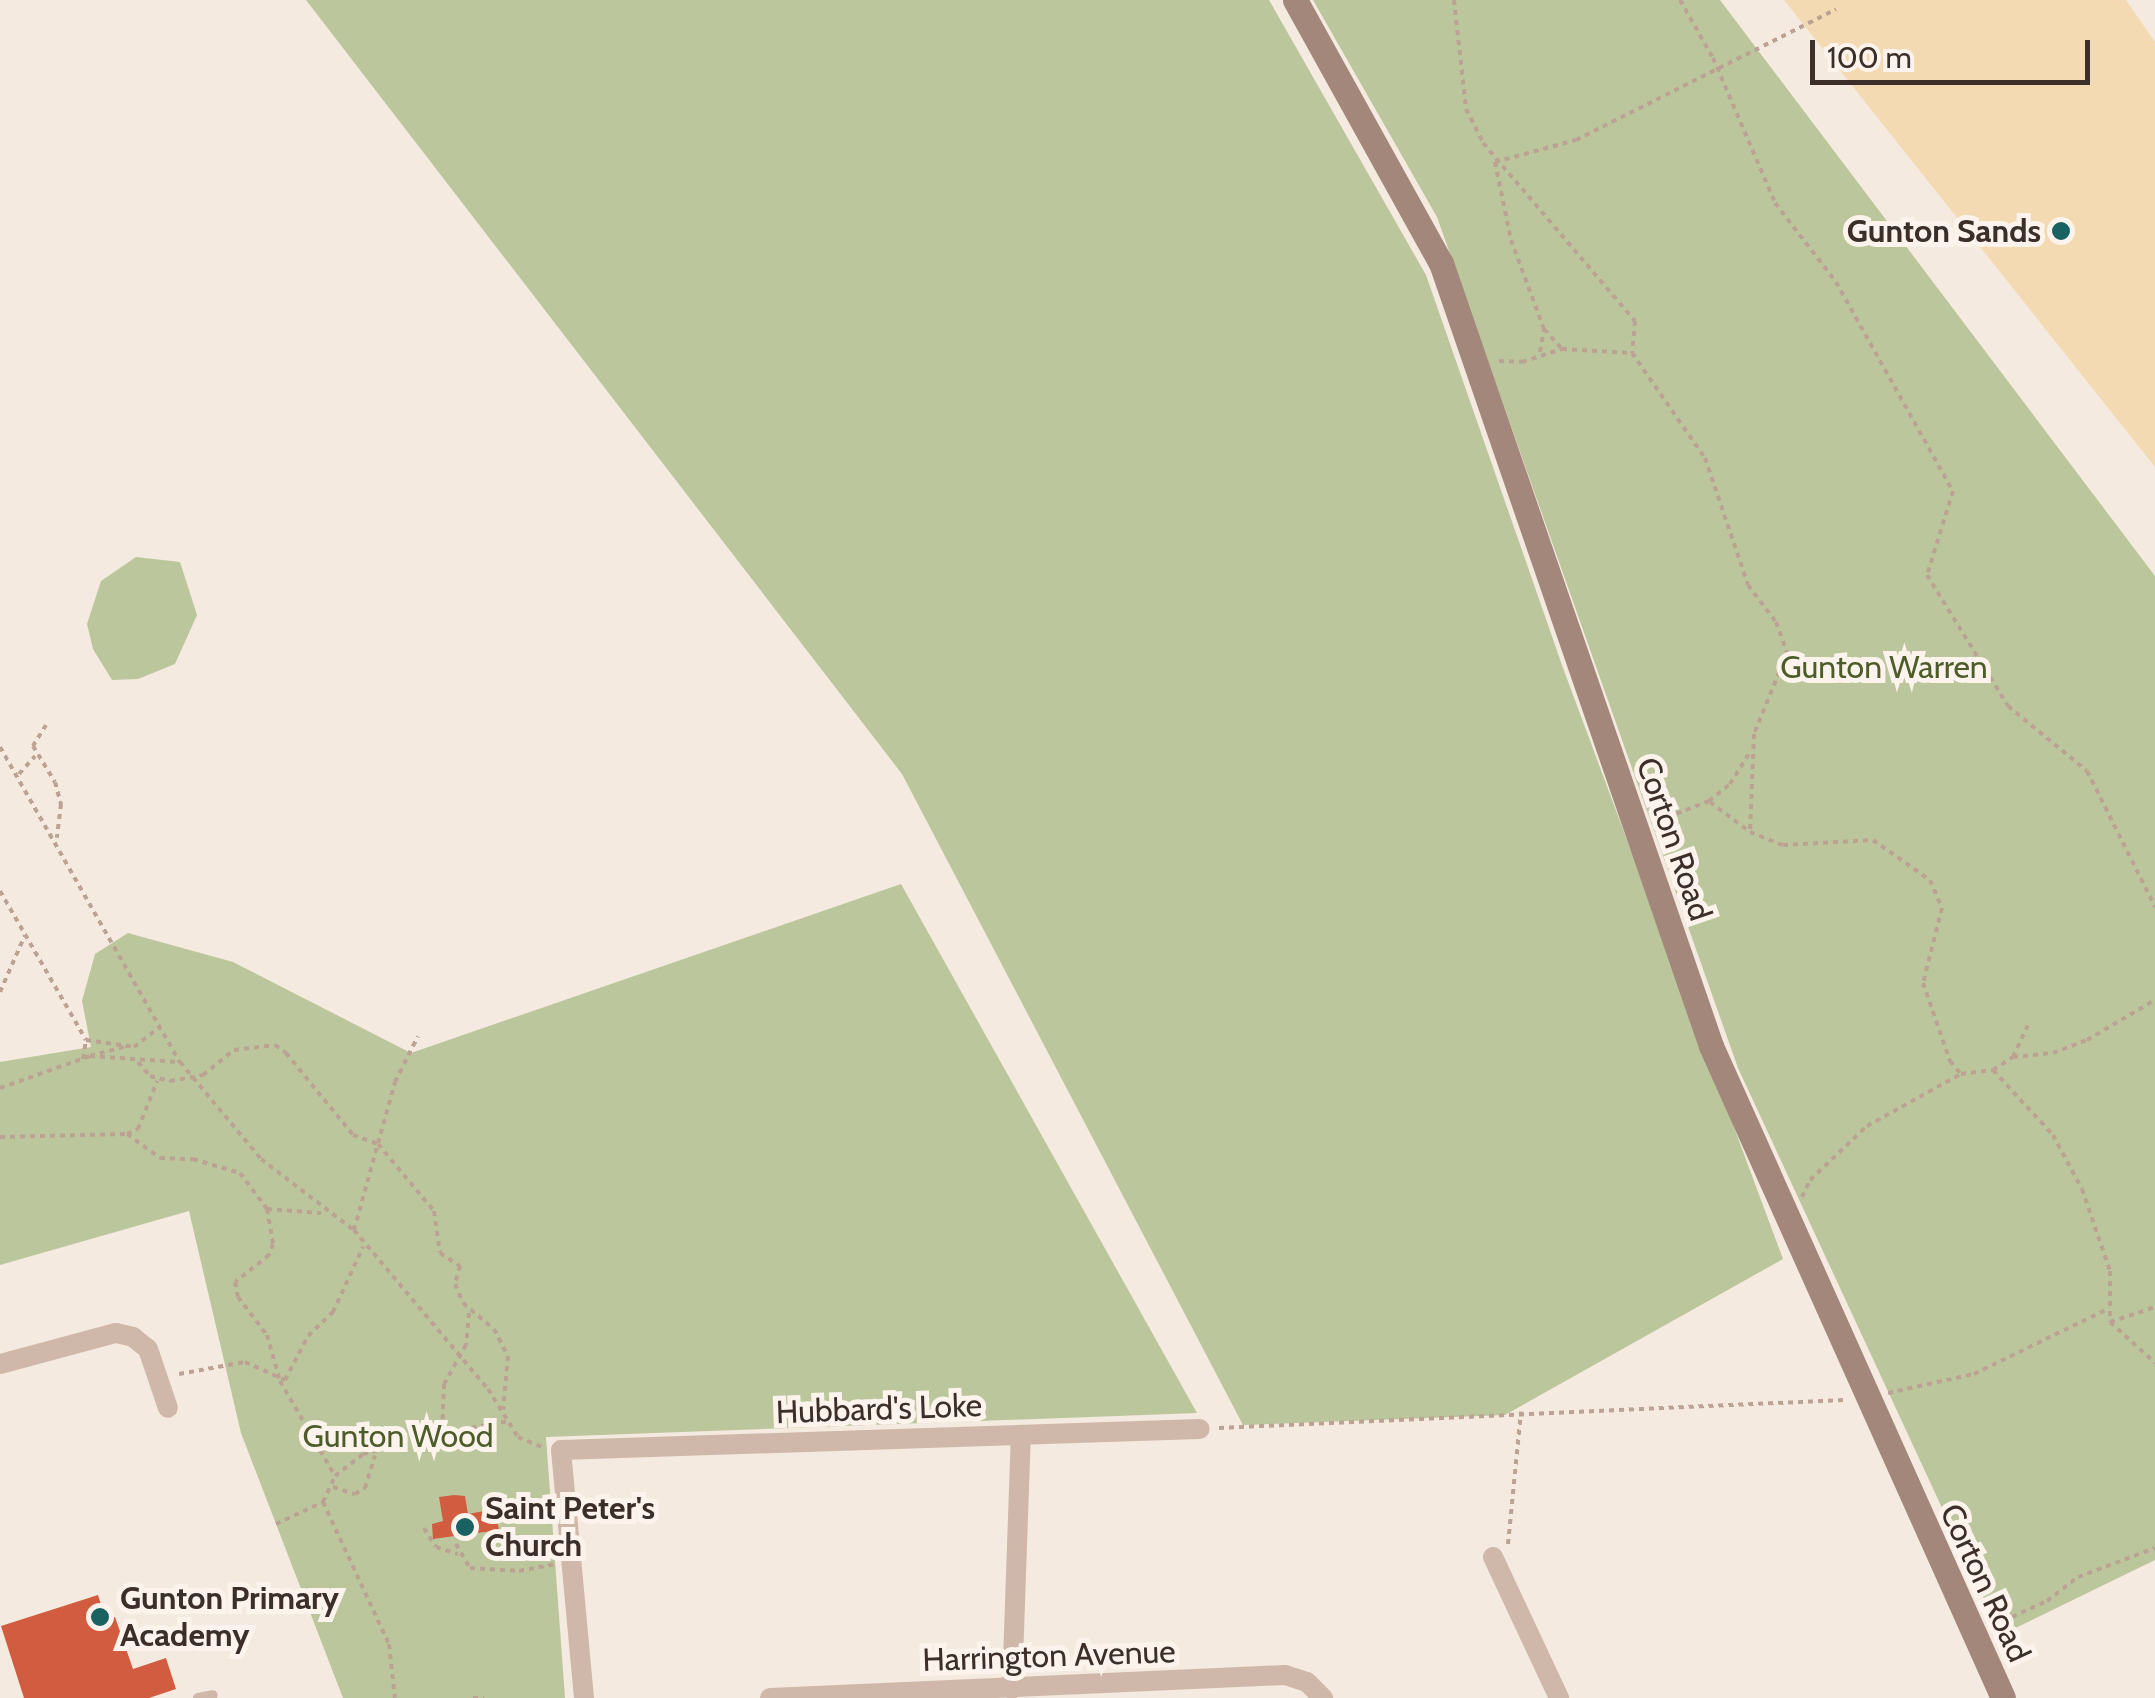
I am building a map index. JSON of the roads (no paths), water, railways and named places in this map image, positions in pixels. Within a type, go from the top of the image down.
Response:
[{"type":"main road","name":"Corton Road","points":[[1295,0],[1441,263],[1711,1046],[1779,1210],[2002,1698]]},
{"type":"street","points":[[0,1364],[116,1333],[148,1349],[168,1408]]},
{"type":"street","name":"Hubbard's Loke","points":[[584,1698],[554,1449],[1200,1429]]},
{"type":"street","points":[[1012,1689],[1021,1435]]},
{"type":"street","points":[[1493,1557],[1559,1698]]},
{"type":"street","name":"Harrington Avenue","points":[[770,1698],[1286,1676],[1307,1682],[1323,1698]]},
{"type":"lane","points":[[198,1698],[213,1695]]},
{"type":"place","name":"Gunton Sands","points":[[2061,231]]},
{"type":"place","name":"Saint Peter's Church","points":[[465,1527]]},
{"type":"place","name":"Gunton Primary Academy","points":[[100,1617]]},
{"type":"park label","name":"Gunton Warren","points":[[1884,667]]},
{"type":"park label","name":"Gunton Wood","points":[[398,1436]]}]
